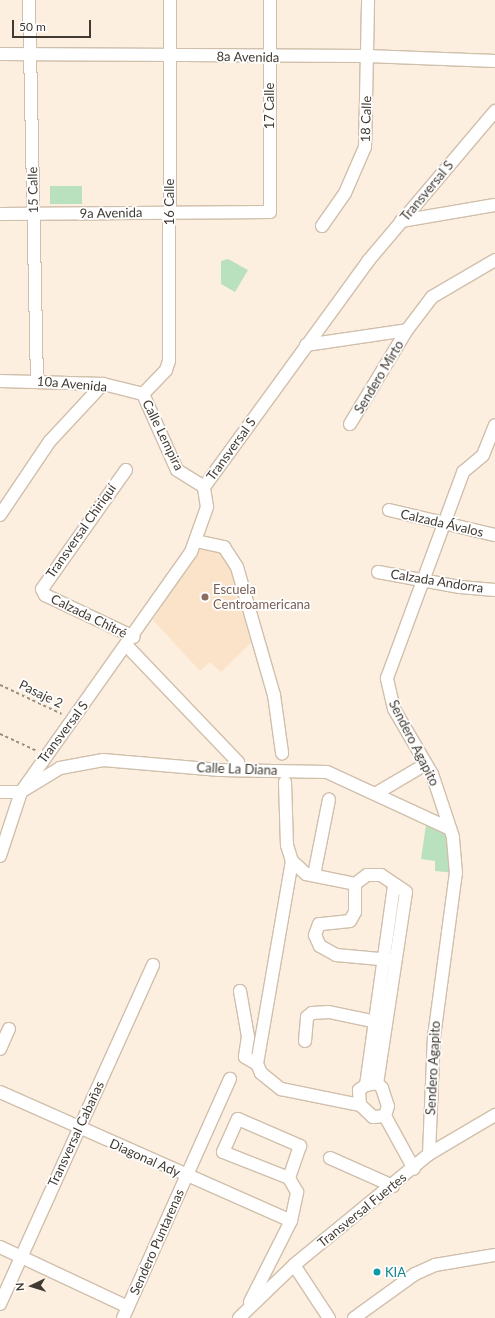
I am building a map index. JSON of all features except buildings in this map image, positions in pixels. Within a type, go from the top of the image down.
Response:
[{"type":"street","name":"15 Calle","points":[[29,0],[37,380]]},
{"type":"street","name":"16 Calle","points":[[143,394],[166,370],[169,361],[170,0]]},
{"type":"street","name":"17 Calle","points":[[270,0],[270,212]]},
{"type":"street","name":"18 Calle","points":[[322,226],[345,193],[365,147],[368,0]]},
{"type":"street","name":"8a Avenida","points":[[0,54],[269,58],[367,56],[495,61]]},
{"type":"street","name":"Transversal S","points":[[0,856],[21,792],[46,754],[74,720],[130,642],[196,541],[207,507],[204,487],[306,345],[401,221],[495,111]]},
{"type":"street","points":[[401,221],[495,205]]},
{"type":"street","name":"9a Avenida","points":[[0,214],[270,212]]},
{"type":"street","name":"Sendero Mirto","points":[[350,424],[407,330],[432,297],[495,260]]},
{"type":"street","points":[[306,345],[407,330]]},
{"type":"street","name":"10a Avenida","points":[[0,381],[37,380],[103,384],[143,394]]},
{"type":"street","points":[[0,515],[50,441],[103,384]]},
{"type":"street","name":"Calle Lempira","points":[[143,394],[177,470],[204,487]]},
{"type":"street","name":"Sendero Agapito","points":[[429,1154],[436,1019],[456,873],[454,837],[448,828],[426,764],[394,709],[387,686],[401,632],[463,472],[483,455],[495,425]]},
{"type":"street","name":"Transversal Chiriquí","points":[[45,595],[42,587],[126,470]]},
{"type":"street","name":"Calzada Ávalos","points":[[389,510],[495,535]]},
{"type":"street","points":[[196,541],[224,547],[238,567],[274,695],[282,753]]},
{"type":"street","name":"Calzada Andorra","points":[[378,572],[421,581],[495,590]]},
{"type":"street","name":"Calzada Chitré","points":[[45,595],[130,642]]},
{"type":"street","points":[[130,642],[238,762]]},
{"type":"street","name":"Calle La Diana","points":[[21,792],[60,768],[103,760],[220,770],[327,772],[448,828]]},
{"type":"street","points":[[375,794],[426,764]]},
{"type":"street","points":[[285,782],[287,845],[292,862],[258,1064],[261,1073],[281,1089],[360,1105],[373,1117],[385,1116]]},
{"type":"street","points":[[0,792],[21,792]]},
{"type":"street","points":[[314,876],[329,799]]},
{"type":"street","points":[[292,862],[306,874],[355,884],[367,875],[381,875],[394,885],[402,886],[406,892],[389,960],[371,1084]]},
{"type":"street","points":[[355,884],[355,912],[350,921],[322,922],[315,935],[320,946],[336,955],[389,960]]},
{"type":"street","name":"Transversal Cabañas","points":[[0,1304],[19,1257],[80,1128],[153,965]]},
{"type":"street","points":[[240,991],[248,1037],[245,1057],[258,1064]]},
{"type":"street","points":[[305,1041],[307,1017],[312,1013],[329,1012],[379,1023]]},
{"type":"street","points":[[0,1049],[9,1029]]},
{"type":"street","name":"Sendero Puntarenas","points":[[126,1312],[230,1079]]},
{"type":"street","points":[[360,1105],[360,1090],[371,1084]]},
{"type":"street","points":[[371,1084],[386,1096],[385,1116],[414,1169]]},
{"type":"street","name":"Diagonal Ady","points":[[0,1092],[186,1177],[291,1221]]},
{"type":"street","name":"Transversal Fuertes","points":[[242,1314],[294,1265],[414,1169],[429,1154],[495,1115]]},
{"type":"street","points":[[242,1314],[291,1221],[297,1192],[289,1178],[223,1152],[237,1120],[300,1146],[289,1178]]},
{"type":"street","points":[[330,1158],[393,1186]]},
{"type":"street","points":[[0,1247],[126,1312]]},
{"type":"street","points":[[354,1318],[415,1274],[436,1265],[495,1255]]},
{"type":"street","points":[[294,1265],[329,1318]]},
{"type":"path","name":"Pasaje 2","points":[[0,684],[74,720]]},
{"type":"path","points":[[0,734],[46,754]]},
{"type":"shaded area","name":"Escuela Centroamericana","points":[[199,545],[223,553],[233,562],[255,639],[221,672],[210,662],[200,671],[153,620]]},
{"type":"green space","points":[[50,186],[82,186],[82,204],[50,204]]},
{"type":"green space","points":[[228,259],[248,270],[235,292],[221,284],[221,261]]},
{"type":"green space","points":[[427,818],[448,828],[456,873],[435,871],[435,861],[421,859]]},
{"type":"place","name":"Escuela Centroamericana","points":[[205,597]]},
{"type":"place","name":"KIA","points":[[377,1272]]}]
